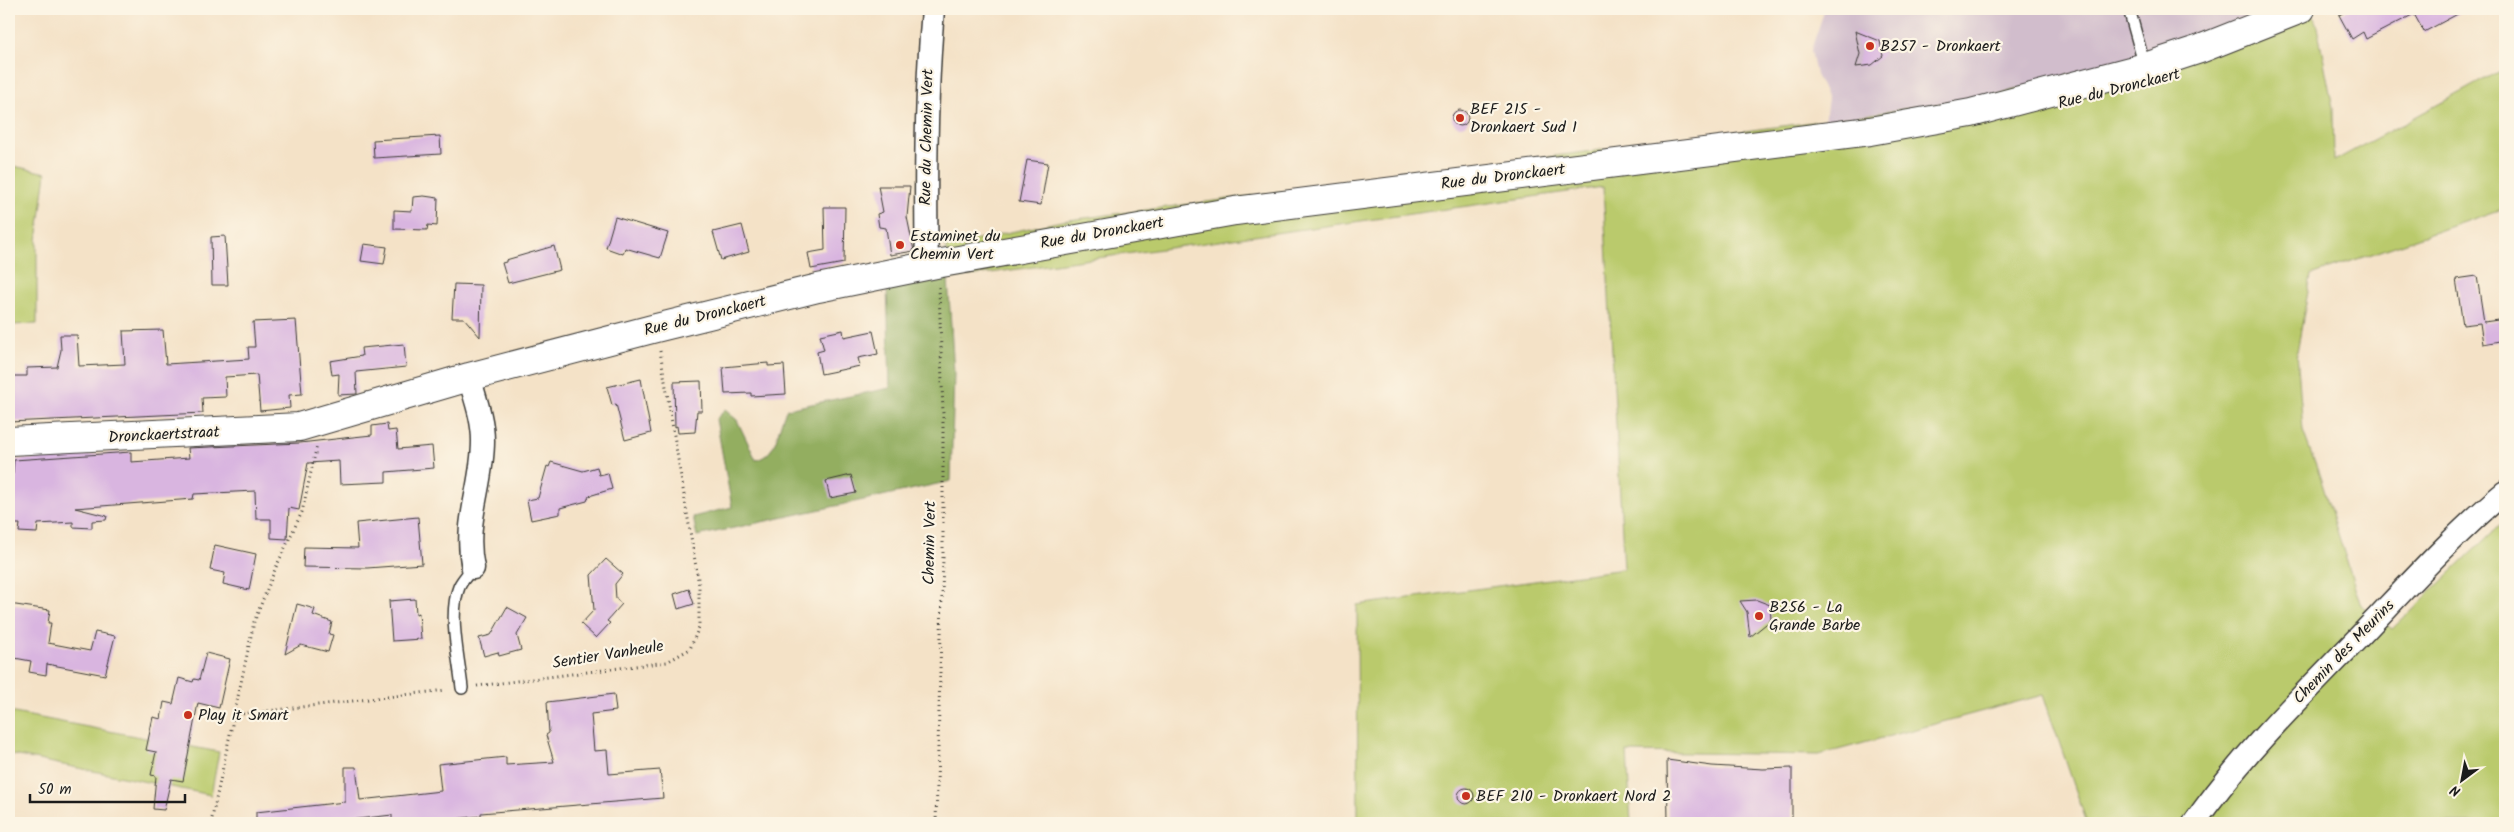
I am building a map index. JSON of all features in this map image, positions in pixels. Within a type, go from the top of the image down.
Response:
[{"type":"main road","name":"Rue du Dronckaert","points":[[1902,127],[1971,113],[2145,67],[2200,49],[2301,9]]},
{"type":"main road","name":"Rue du Dronckaert","points":[[318,422],[469,377],[656,328],[818,288],[932,265],[1227,212],[1902,127],[1987,119],[2159,81],[2230,54],[2324,9]]},
{"type":"main road","name":"Dronckaertstraat","points":[[9,442],[276,430],[318,422]]},
{"type":"street","name":"Rue du Chemin Vert","points":[[932,265],[927,108],[933,9]]},
{"type":"street","points":[[469,377],[481,418],[483,443],[469,538],[473,568]]},
{"type":"street","name":"Chemin des Meurins","points":[[2194,823],[2231,772],[2260,739],[2434,559],[2505,492]]},
{"type":"lane","points":[[2129,9],[2145,67]]},
{"type":"lane","points":[[462,688],[454,616],[455,600],[461,582],[473,568]]},
{"type":"path","name":"Chemin Vert","points":[[932,265],[939,288],[943,415],[943,558],[936,823]]},
{"type":"path","name":"Sentier Vanheule","points":[[234,715],[667,662],[690,649],[699,627],[698,585],[656,328]]},
{"type":"path","points":[[211,823],[254,622],[276,567],[302,512],[316,451],[318,422]]},
{"type":"shaded area","points":[[1825,9],[2271,9],[2179,45],[1996,95],[1825,120],[1828,98],[1816,75],[1811,50]]},
{"type":"green space","points":[[2311,9],[2317,26],[2333,108],[2334,161],[2505,68],[2505,208],[2311,275],[2297,352],[2303,431],[2319,474],[2361,606],[2392,629],[2505,520],[2505,823],[2087,823],[2043,695],[1819,755],[1627,752],[1631,823],[1358,823],[1357,605],[1624,569],[1603,187],[948,279],[946,246],[1062,221],[1866,115],[1996,95]]},
{"type":"green space","points":[[9,165],[46,173],[37,241],[37,324],[9,325]]},
{"type":"green space","points":[[948,279],[954,373],[951,481],[697,536],[693,517],[732,507],[716,419],[725,410],[737,420],[756,460],[764,457],[773,446],[787,409],[890,388],[887,286]]},
{"type":"green space","points":[[9,712],[219,752],[211,795],[9,754]]},
{"type":"building","points":[[2350,9],[2467,9],[2424,32],[2414,14],[2366,39],[2363,32],[2352,39],[2339,15]]},
{"type":"building","name":"B257 - Dronkaert","points":[[1855,31],[1880,41],[1883,56],[1872,65],[1856,67],[1860,54]]},
{"type":"building","name":"BEF 215 - Dronkaert Sud 1","points":[[1457,110],[1463,110],[1468,115],[1466,124],[1457,126],[1452,121],[1452,115]]},
{"type":"building","points":[[440,136],[441,154],[374,158],[373,140]]},
{"type":"building","points":[[1027,160],[1048,163],[1041,205],[1019,202]]},
{"type":"building","points":[[878,186],[910,186],[907,217],[914,251],[890,255],[886,228],[879,227],[877,214],[883,212]]},
{"type":"building","points":[[413,197],[438,198],[437,226],[428,225],[427,230],[394,229],[394,210],[412,211]]},
{"type":"building","points":[[824,207],[845,207],[844,263],[811,269],[808,253],[825,250]]},
{"type":"building","points":[[615,217],[668,233],[660,258],[625,248],[623,254],[606,248]]},
{"type":"building","points":[[742,225],[749,252],[721,260],[713,232]]},
{"type":"building","points":[[225,236],[228,285],[212,285],[211,237]]},
{"type":"building","points":[[364,244],[387,247],[384,264],[361,261]]},
{"type":"building","points":[[554,246],[560,270],[508,283],[502,263],[506,262],[506,260]]},
{"type":"building","points":[[2477,276],[2484,322],[2505,319],[2505,340],[2483,344],[2480,323],[2463,325],[2456,279]]},
{"type":"building","points":[[454,284],[481,285],[480,337],[464,318],[452,318]]},
{"type":"building","points":[[296,320],[302,394],[289,395],[290,408],[260,411],[257,375],[225,377],[226,397],[202,398],[203,413],[9,422],[9,376],[27,376],[27,368],[57,367],[61,350],[60,335],[77,335],[79,366],[125,364],[123,331],[163,330],[166,364],[249,359],[248,347],[255,347],[253,322]]},
{"type":"building","points":[[843,330],[844,337],[873,331],[878,354],[858,358],[860,366],[821,374],[817,352],[824,350],[820,335]]},
{"type":"building","points":[[404,344],[406,367],[356,372],[357,394],[338,395],[339,374],[332,375],[330,361],[362,356],[361,348]]},
{"type":"building","points":[[768,363],[768,366],[784,365],[786,394],[751,396],[751,393],[725,394],[723,367]]},
{"type":"building","points":[[641,379],[651,433],[625,440],[616,404],[612,405],[607,387]]},
{"type":"building","points":[[701,381],[702,411],[697,411],[695,432],[678,433],[677,426],[675,427],[674,382]]},
{"type":"building","points":[[387,424],[388,431],[396,430],[398,449],[432,446],[434,468],[386,472],[386,482],[340,484],[339,461],[308,463],[299,510],[289,508],[287,539],[271,538],[271,519],[256,519],[255,491],[194,494],[193,499],[75,508],[107,516],[106,520],[92,521],[92,528],[73,527],[73,522],[38,524],[37,533],[19,532],[20,524],[9,524],[9,474],[13,474],[14,460],[131,452],[131,462],[189,458],[188,448],[300,443],[372,435],[372,426]]},
{"type":"building","points":[[551,462],[583,471],[597,467],[599,475],[608,473],[612,489],[589,496],[587,501],[560,508],[560,514],[531,520],[527,500],[538,498],[547,466],[549,467]]},
{"type":"building","points":[[851,475],[856,493],[830,498],[826,481]]},
{"type":"building","points":[[418,517],[422,564],[367,568],[303,567],[304,547],[358,548],[356,523]]},
{"type":"building","points":[[215,545],[256,554],[249,590],[223,584],[225,573],[210,570]]},
{"type":"building","points":[[606,559],[623,574],[615,584],[616,599],[622,604],[607,621],[610,623],[596,638],[581,624],[594,610],[591,575]]},
{"type":"building","points":[[689,589],[694,604],[678,609],[674,594]]},
{"type":"building","points":[[415,599],[416,614],[419,613],[421,639],[392,641],[389,601]]},
{"type":"building","name":"B256 - La Grande Barbe","points":[[1757,600],[1770,605],[1771,620],[1750,637],[1747,612],[1740,601]]},
{"type":"building","points":[[9,604],[50,610],[48,623],[51,623],[48,643],[90,651],[95,632],[115,636],[105,675],[47,664],[46,675],[29,672],[31,661],[9,657]]},
{"type":"building","points":[[297,604],[315,609],[313,615],[332,622],[329,634],[333,635],[328,652],[301,645],[285,654]]},
{"type":"building","points":[[507,607],[527,618],[517,635],[521,650],[499,656],[498,652],[484,656],[479,638],[491,635]]},
{"type":"building","points":[[206,653],[230,659],[219,708],[198,703],[183,781],[171,779],[164,810],[153,809],[156,776],[151,775],[156,752],[146,750],[153,717],[161,719],[164,702],[173,704],[179,678],[193,682],[194,679],[199,680]]},
{"type":"building","points":[[614,694],[616,711],[591,714],[594,751],[607,750],[609,774],[660,770],[663,798],[481,813],[481,816],[428,822],[427,819],[392,823],[392,815],[324,823],[256,823],[256,812],[345,802],[345,767],[356,767],[360,800],[441,791],[438,764],[506,757],[506,765],[554,762],[546,735],[549,733],[547,702]]},
{"type":"building","points":[[1667,760],[1712,766],[1763,769],[1792,768],[1792,823],[1668,823]]},
{"type":"building","name":"BEF 210 - Dronkaert Nord 2","points":[[1463,788],[1469,788],[1474,793],[1472,802],[1463,804],[1458,799],[1458,793]]},
{"type":"place","name":"B257 - Dronkaert","points":[[1870,46]]},
{"type":"place","name":"BEF 215 - Dronkaert Sud 1","points":[[1460,118]]},
{"type":"place","name":"Estaminet du Chemin Vert","points":[[900,245]]},
{"type":"place","name":"B256 - La Grande Barbe","points":[[1759,616]]},
{"type":"place","name":"Play it Smart","points":[[188,715]]},
{"type":"place","name":"BEF 210 - Dronkaert Nord 2","points":[[1466,796]]}]
